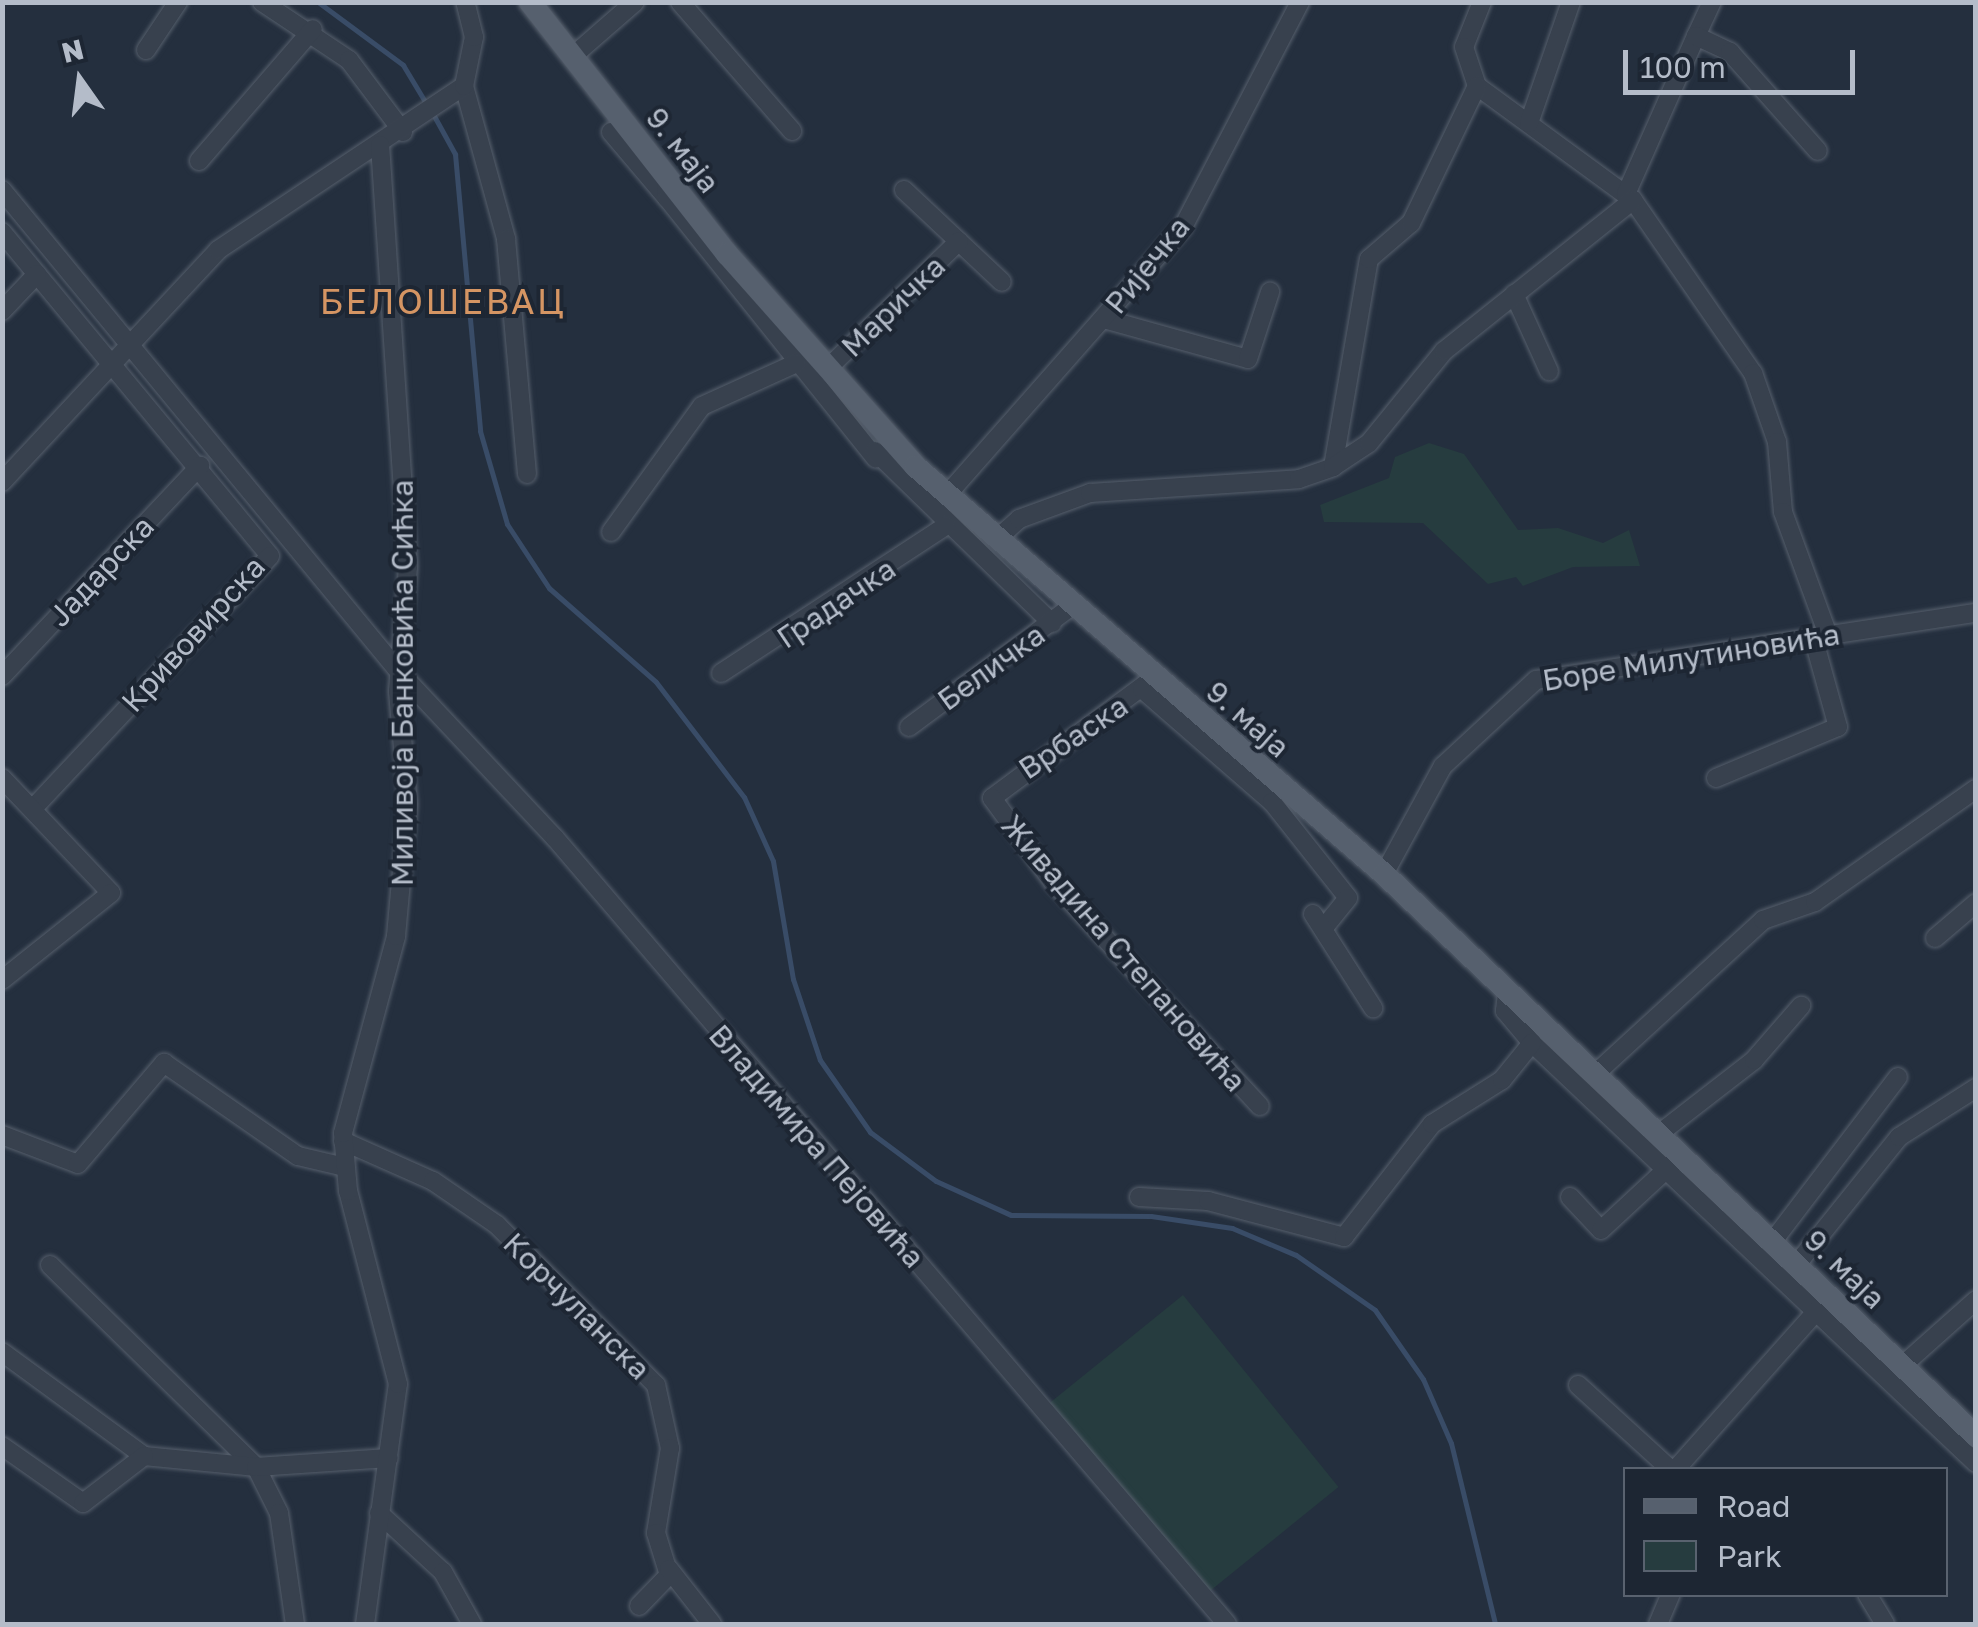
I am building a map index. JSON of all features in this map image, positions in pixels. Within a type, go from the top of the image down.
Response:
[{"type":"main road","name":"9. маја","points":[[530,2],[666,188],[875,426],[946,496],[1072,606],[1148,683],[1384,874],[1507,994],[1660,1134],[1674,1162],[1773,1241],[1797,1264],[1824,1303],[1973,1428]]},
{"type":"street","points":[[146,50],[178,2]]},
{"type":"street","points":[[262,2],[313,29],[358,69],[407,130]]},
{"type":"street","points":[[465,2],[474,37],[464,86],[506,239],[527,474]]},
{"type":"street","points":[[573,56],[635,2]]},
{"type":"street","points":[[680,2],[792,131]]},
{"type":"street","name":"Ријечка","points":[[946,496],[1182,228],[1300,2]]},
{"type":"street","points":[[1482,2],[1464,47],[1477,86],[1629,197],[1765,400],[1783,512],[1820,636],[1838,727],[1716,778]]},
{"type":"street","points":[[1529,122],[1571,2]]},
{"type":"street","points":[[996,539],[1018,519],[1090,493],[1299,478],[1333,467],[1514,294],[1629,197],[1712,2]]},
{"type":"street","points":[[198,161],[313,29]]},
{"type":"street","points":[[1696,36],[1730,52],[1818,151]]},
{"type":"street","points":[[2,482],[218,250],[343,166],[443,106],[464,86]]},
{"type":"street","points":[[1333,467],[1370,259],[1411,223],[1477,86]]},
{"type":"street","points":[[611,132],[666,188],[796,363],[876,459],[1052,623]]},
{"type":"street","name":"Миливоја Банковића Сићка","points":[[365,1624],[389,1458],[394,1347],[344,1167],[343,1140],[406,865],[400,673],[408,566],[380,146]]},
{"type":"street","points":[[343,166],[364,169],[380,189]]},
{"type":"street","name":"Владимира Пејовића","points":[[2,190],[400,673],[555,838],[1216,1620]]},
{"type":"street","name":"Маричка","points":[[904,190],[1002,282]]},
{"type":"street","name":"Кривовирска","points":[[2,232],[114,362],[270,556],[34,807]]},
{"type":"street","name":"Маричка","points":[[826,370],[958,242]]},
{"type":"street","points":[[2,311],[38,274]]},
{"type":"street","points":[[1104,319],[1248,359],[1270,292]]},
{"type":"street","points":[[1514,294],[1549,371]]},
{"type":"street","points":[[611,532],[702,406],[796,363]]},
{"type":"street","points":[[875,426],[876,459]]},
{"type":"street","name":"Јадарска","points":[[2,676],[200,466]]},
{"type":"street","name":"Градачка","points":[[721,673],[946,526]]},
{"type":"street","name":"Беличка","points":[[909,727],[1072,606]]},
{"type":"street","name":"Боре Милутиновића","points":[[1384,874],[1443,766],[1536,680],[1976,613]]},
{"type":"street","points":[[1148,683],[1272,802],[1348,898],[1318,921],[1373,1008]]},
{"type":"street","name":"Врбаска","points":[[992,798],[1148,683]]},
{"type":"street","points":[[2,778],[34,807],[111,893],[2,980]]},
{"type":"street","points":[[1594,1075],[1763,920],[1815,902],[1976,789]]},
{"type":"street","name":"Живадина Степановића","points":[[992,798],[1053,882],[1260,1106]]},
{"type":"street","points":[[1935,938],[1976,904]]},
{"type":"street","points":[[1507,994],[1507,1016],[1532,1042],[1674,1162],[1824,1303],[1976,1462]]},
{"type":"street","points":[[1660,1134],[1754,1060],[1801,1006]]},
{"type":"street","points":[[1139,1197],[1208,1200],[1344,1236],[1432,1124],[1502,1080],[1532,1042]]},
{"type":"street","points":[[2,1135],[78,1164],[164,1064],[298,1156],[344,1167]]},
{"type":"street","points":[[1773,1241],[1898,1076]]},
{"type":"street","points":[[1797,1264],[1899,1137],[1976,1088]]},
{"type":"street","name":"Корчуланска","points":[[343,1140],[433,1181],[497,1225],[647,1372],[670,1448],[656,1524],[669,1569]]},
{"type":"street","points":[[1570,1197],[1601,1230],[1674,1162]]},
{"type":"street","points":[[50,1265],[256,1467],[278,1512],[295,1624]]},
{"type":"street","points":[[1902,1366],[1976,1300]]},
{"type":"street","points":[[1676,1467],[1824,1303]]},
{"type":"street","points":[[2,1352],[144,1456],[256,1467],[389,1458]]},
{"type":"street","points":[[1578,1385],[1670,1467]]},
{"type":"street","points":[[2,1446],[84,1503],[144,1456]]},
{"type":"street","points":[[380,1513],[443,1572],[472,1624]]},
{"type":"street","points":[[638,1606],[669,1569],[712,1624]]},
{"type":"street","points":[[1658,1624],[1671,1597]]},
{"type":"street","points":[[1870,1597],[1886,1624]]},
{"type":"green space","points":[[1429,443],[1464,454],[1518,530],[1558,528],[1603,543],[1629,530],[1640,566],[1573,567],[1523,586],[1516,577],[1488,584],[1423,523],[1324,522],[1320,505],[1389,478],[1395,457]]},
{"type":"green space","points":[[1183,1295],[1338,1487],[1202,1598],[1046,1406]]},
{"type":"waterway","points":[[318,2],[403,65],[427,105]]},
{"type":"waterway","points":[[433,114],[455,154],[480,431],[507,524],[549,588],[656,682],[744,797],[773,861],[793,979],[820,1060],[870,1132],[936,1181],[1011,1215],[1151,1216],[1232,1228],[1296,1255],[1375,1310],[1423,1379],[1451,1443],[1495,1624]]},
{"type":"district","name":"БЕЛОШЕВАЦ","points":[[443,301]]}]
